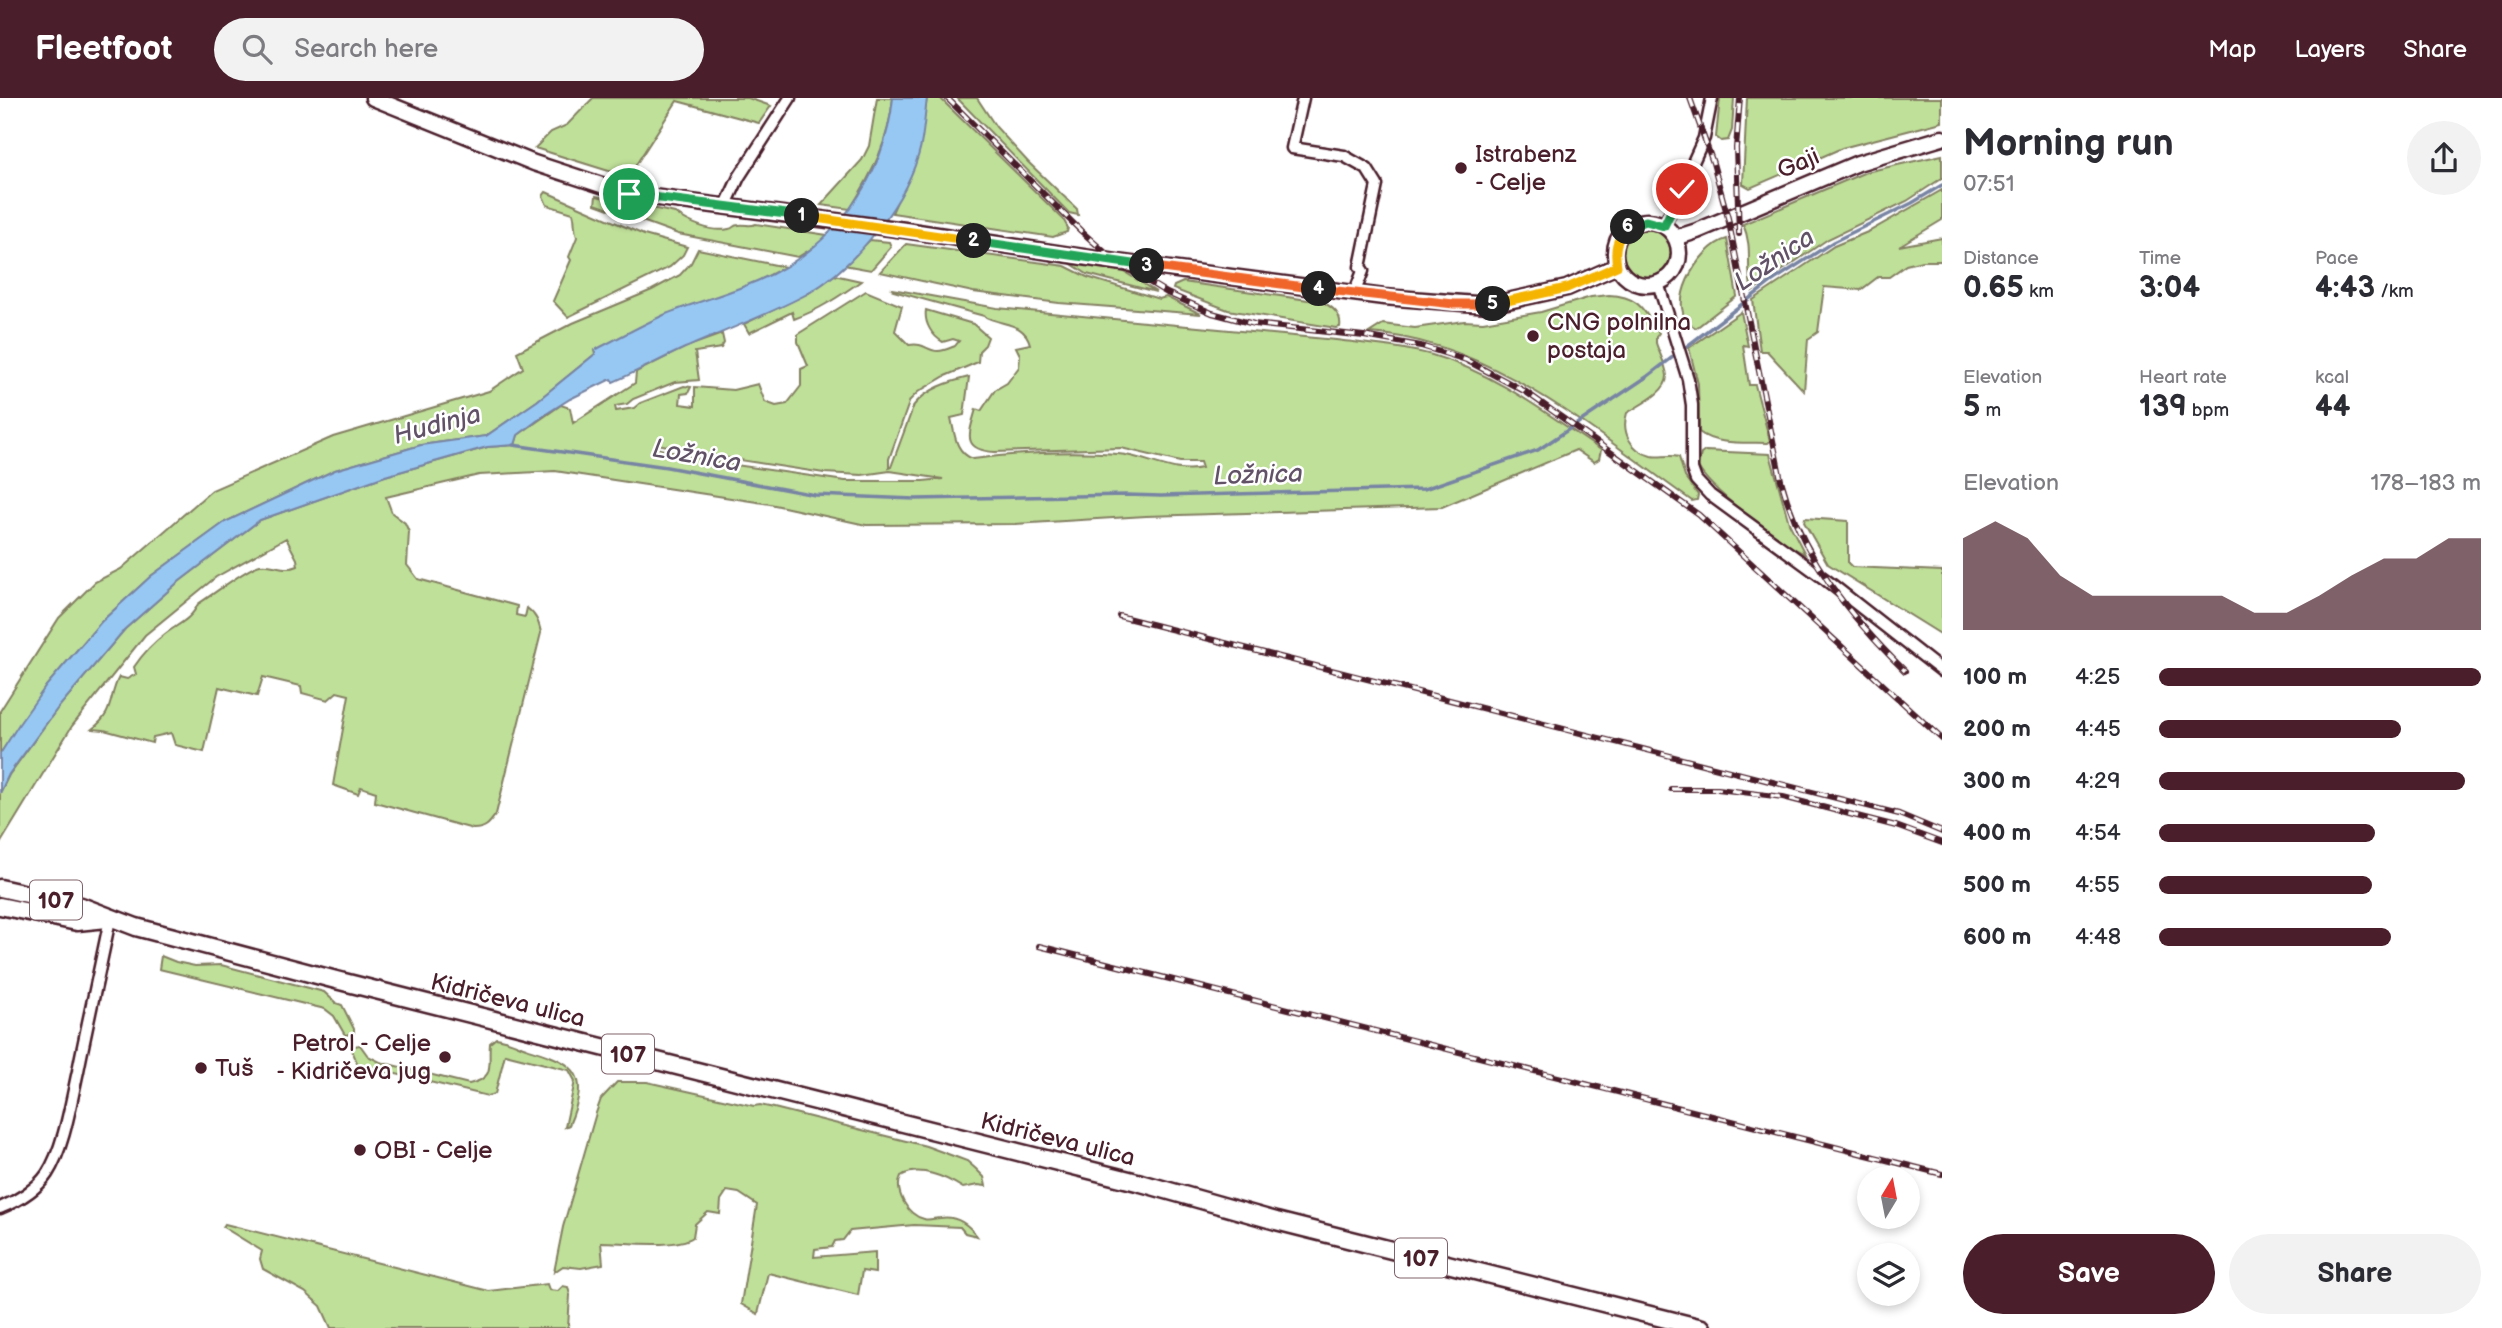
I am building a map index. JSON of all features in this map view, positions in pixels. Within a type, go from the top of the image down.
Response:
[{"type":"main road","name":"Kidričeva ulica","points":[[0,888],[81,906],[110,919],[336,980],[1703,1328]]},
{"type":"main road","name":"Kidričeva ulica","points":[[0,906],[77,922],[110,919]]},
{"type":"street","points":[[373,98],[534,163],[629,194],[817,218],[1116,262],[1354,294],[1489,305],[1567,288],[1617,266]]},
{"type":"street","points":[[724,207],[739,177],[790,98]]},
{"type":"street","points":[[1303,98],[1292,148],[1345,156],[1367,169],[1377,185],[1360,267],[1363,271],[1354,294]]},
{"type":"street","points":[[1664,226],[1704,138],[1712,98]]},
{"type":"street","name":"Gaji","points":[[1675,238],[1858,163],[1942,138]]},
{"type":"street","points":[[1646,221],[1664,226],[1675,238],[1678,258],[1674,269],[1658,283],[1645,285],[1633,282],[1624,276],[1617,266],[1617,242],[1629,227],[1646,221]]},
{"type":"street","points":[[1658,283],[1688,379],[1692,405],[1691,461],[1696,480],[1710,495],[1826,580],[1942,671]]},
{"type":"street","points":[[0,1208],[20,1198],[38,1184],[57,1154],[110,919]]},
{"type":"green space","points":[[593,98],[748,98],[771,106],[759,123],[677,101],[628,177],[535,148],[551,132],[567,125]]},
{"type":"green space","points":[[877,98],[893,98],[884,142],[866,182],[850,209],[821,205],[862,160],[869,146]]},
{"type":"green space","points":[[927,98],[940,98],[1063,219],[1068,228],[1067,232],[1053,237],[892,213],[920,147]]},
{"type":"green space","points":[[957,98],[977,98],[996,127],[1077,209],[1078,215],[1069,213]]},
{"type":"green space","points":[[1720,98],[1734,98],[1732,130],[1728,140],[1721,141],[1716,137]]},
{"type":"green space","points":[[1747,98],[1942,98],[1942,122],[1842,148],[1750,188],[1743,184]]},
{"type":"green space","points":[[1942,155],[1942,178],[1907,201],[1828,239],[1752,291],[1748,242],[1743,224],[1866,172]]},
{"type":"green space","points":[[1942,190],[1942,220],[1899,246],[1942,238],[1942,261],[1922,261],[1906,265],[1889,277],[1878,277],[1861,290],[1824,287],[1818,332],[1808,339],[1804,391],[1767,351],[1760,351],[1753,300],[1834,246],[1870,231]]},
{"type":"green space","points":[[546,192],[644,235],[687,247],[683,255],[670,267],[568,317],[553,301],[571,260],[569,257],[577,237],[574,216],[573,213],[547,205],[543,196]]},
{"type":"green space","points":[[596,196],[675,213],[707,228],[722,230],[737,225],[756,224],[827,235],[819,244],[798,257],[678,234],[595,204]]},
{"type":"green space","points":[[1647,229],[1656,230],[1664,236],[1670,244],[1670,262],[1664,270],[1656,276],[1647,277],[1638,276],[1630,270],[1624,262],[1623,253],[1624,244],[1630,236],[1638,230]]},
{"type":"green space","points":[[1727,239],[1737,296],[1696,328],[1686,320],[1682,308],[1683,294],[1695,266],[1705,253]]},
{"type":"green space","points":[[870,240],[889,242],[891,247],[871,270],[844,265]]},
{"type":"green space","points":[[906,244],[1065,266],[1087,277],[1159,299],[1166,297],[1201,314],[1059,303],[973,292],[880,272]]},
{"type":"green space","points":[[698,249],[785,267],[594,351],[595,354],[537,401],[486,436],[421,445],[335,470],[225,522],[151,576],[101,622],[46,686],[0,754],[0,711],[59,618],[95,582],[121,569],[212,490],[333,437],[489,391],[523,368],[517,352],[573,323],[652,290],[680,275],[691,263]]},
{"type":"green space","points":[[1070,263],[1123,271],[1156,292],[1087,274]]},
{"type":"green space","points":[[834,275],[861,281],[812,311],[794,319],[792,312],[749,333],[744,324],[809,293]]},
{"type":"green space","points":[[1183,282],[1322,302],[1336,312],[1340,318],[1340,327],[1228,310],[1173,289]]},
{"type":"green space","points":[[892,289],[997,308],[1336,340],[1420,352],[1455,363],[1499,383],[1601,450],[1599,459],[1594,462],[1576,450],[1442,507],[1146,516],[1015,524],[866,525],[770,504],[555,471],[479,475],[386,497],[392,513],[405,523],[409,532],[407,565],[418,579],[517,606],[516,615],[525,617],[527,608],[539,625],[541,633],[496,814],[487,825],[473,829],[375,802],[376,792],[361,787],[358,794],[333,785],[349,695],[337,692],[328,700],[302,693],[301,686],[263,677],[257,696],[219,687],[204,752],[175,745],[171,733],[153,737],[152,743],[92,729],[108,711],[119,677],[127,679],[136,674],[134,667],[144,654],[188,618],[198,604],[254,567],[298,566],[286,538],[216,577],[145,635],[72,726],[0,844],[0,793],[9,775],[57,709],[125,629],[176,584],[260,520],[385,476],[488,447],[515,445],[518,435],[561,405],[570,408],[573,423],[635,383],[636,372],[686,347],[722,334],[724,343],[721,348],[695,352],[699,380],[675,382],[627,404],[615,406],[616,411],[634,408],[640,403],[684,386],[691,387],[688,393],[681,394],[680,404],[695,406],[695,387],[733,390],[758,384],[765,402],[776,406],[787,404],[801,386],[801,369],[808,366],[798,342],[798,334],[866,291],[902,306],[895,331],[909,345],[940,351],[955,346],[959,341],[953,339],[943,342],[935,336],[928,324],[926,310],[973,324],[988,337],[979,351],[978,362],[945,376],[910,400],[889,459],[889,468],[914,405],[932,390],[969,377],[964,415],[951,418],[959,447],[973,459],[1082,452],[1128,455],[1181,469],[1202,468],[1200,462],[1180,462],[1121,448],[995,452],[977,448],[970,439],[976,409],[981,411],[995,390],[1007,383],[1019,367],[1020,355],[1016,347],[1030,344],[1027,337],[1023,331],[1011,325]],"holes":[[[658,444],[714,456],[824,473],[862,475],[890,471],[943,479],[845,481],[708,461],[656,448]]]},
{"type":"green space","points":[[1609,295],[1634,301],[1649,317],[1659,333],[1656,343],[1667,376],[1658,393],[1627,413],[1626,433],[1633,445],[1644,453],[1658,457],[1679,457],[1685,477],[1698,495],[1697,500],[1692,501],[1540,394],[1499,372],[1457,353],[1414,339],[1369,333],[1383,324],[1415,328],[1464,321],[1483,322],[1541,312],[1591,297]]},
{"type":"green space","points":[[1741,312],[1748,346],[1743,345],[1749,385],[1755,385],[1770,441],[1768,443],[1723,441],[1699,432],[1698,384],[1689,348]]},
{"type":"green space","points":[[1705,451],[1770,454],[1789,523],[1805,554],[1764,528],[1715,487],[1698,466],[1701,454]]},
{"type":"green space","points":[[1805,518],[1848,521],[1848,563],[1852,567],[1942,571],[1942,635],[1828,564],[1804,522]]},
{"type":"green space","points":[[161,956],[195,966],[221,965],[324,992],[342,1005],[354,1033],[345,1035],[334,1016],[325,1009],[159,969]]},
{"type":"green space","points":[[496,1038],[548,1055],[576,1074],[579,1095],[569,1125],[565,1127],[575,1081],[569,1070],[505,1054],[495,1094],[488,1096],[358,1065],[352,1050],[354,1046],[360,1045],[368,1056],[380,1062],[469,1084],[487,1074],[490,1043]]},
{"type":"green space","points":[[617,1082],[647,1082],[774,1108],[926,1146],[967,1161],[984,1177],[986,1186],[963,1188],[941,1176],[916,1172],[901,1176],[899,1188],[907,1208],[918,1217],[928,1220],[946,1217],[956,1219],[966,1224],[977,1236],[965,1233],[960,1227],[914,1225],[850,1231],[843,1240],[835,1241],[832,1247],[815,1249],[814,1257],[875,1252],[875,1273],[862,1271],[858,1295],[768,1273],[758,1314],[741,1304],[757,1205],[739,1193],[727,1191],[721,1200],[720,1214],[708,1212],[695,1224],[693,1237],[685,1241],[662,1244],[601,1242],[603,1264],[581,1268],[563,1266],[554,1272],[563,1227],[596,1113],[601,1099]]},
{"type":"green space","points":[[225,1224],[489,1291],[547,1284],[549,1290],[558,1291],[563,1286],[568,1287],[568,1328],[331,1328],[321,1306],[305,1292],[263,1269],[260,1259],[262,1251],[223,1227]]},
{"type":"water","points":[[893,98],[927,98],[922,139],[915,166],[905,188],[878,230],[825,282],[777,309],[570,399],[518,435],[515,445],[487,447],[385,476],[260,520],[176,584],[125,629],[57,709],[9,774],[0,793],[0,754],[19,724],[46,686],[101,622],[151,576],[225,522],[335,470],[421,445],[486,436],[537,401],[595,354],[595,350],[666,314],[746,286],[784,268],[809,251],[831,231],[850,208],[879,156],[888,128]]},
{"type":"waterway","name":"Ložnica","points":[[513,445],[667,467],[815,495],[915,499],[1424,489],[1538,450],[1648,376],[1771,282],[1833,242],[1942,185]]},
{"type":"railway","points":[[947,98],[1081,231],[1116,262],[1167,293],[1212,313],[1254,324],[1364,336],[1421,346],[1466,360],[1526,392],[1699,515],[1942,739]]},
{"type":"railway","points":[[1690,98],[1713,163],[1728,218],[1781,480],[1790,508],[1801,534],[1830,584],[1865,629],[1905,671]]},
{"type":"railway","points":[[1739,234],[1736,148],[1740,98]]},
{"type":"railway","points":[[1119,616],[1899,814],[1942,832]]},
{"type":"railway","points":[[1671,789],[1718,789],[1783,797],[1896,826],[1942,843]]},
{"type":"railway","points":[[1039,946],[1942,1174]]},
{"type":"place","name":"Istrabenz - Celje","points":[[1461,168]]},
{"type":"place","name":"CNG polnilna postaja","points":[[1533,336]]},
{"type":"place","name":"Petrol - Celje - Kidričeva jug","points":[[445,1057]]},
{"type":"place","name":"Tuš","points":[[201,1068]]},
{"type":"place","name":"OBI - Celje","points":[[360,1150]]},
{"type":"route","points":[[629,194],[1354,294],[1489,305],[1567,288],[1617,266],[1615,252],[1622,233],[1629,227],[1646,221],[1664,226],[1682,189]]},
{"type":"water label","name":"Hudinja","points":[[437,424]]}]
